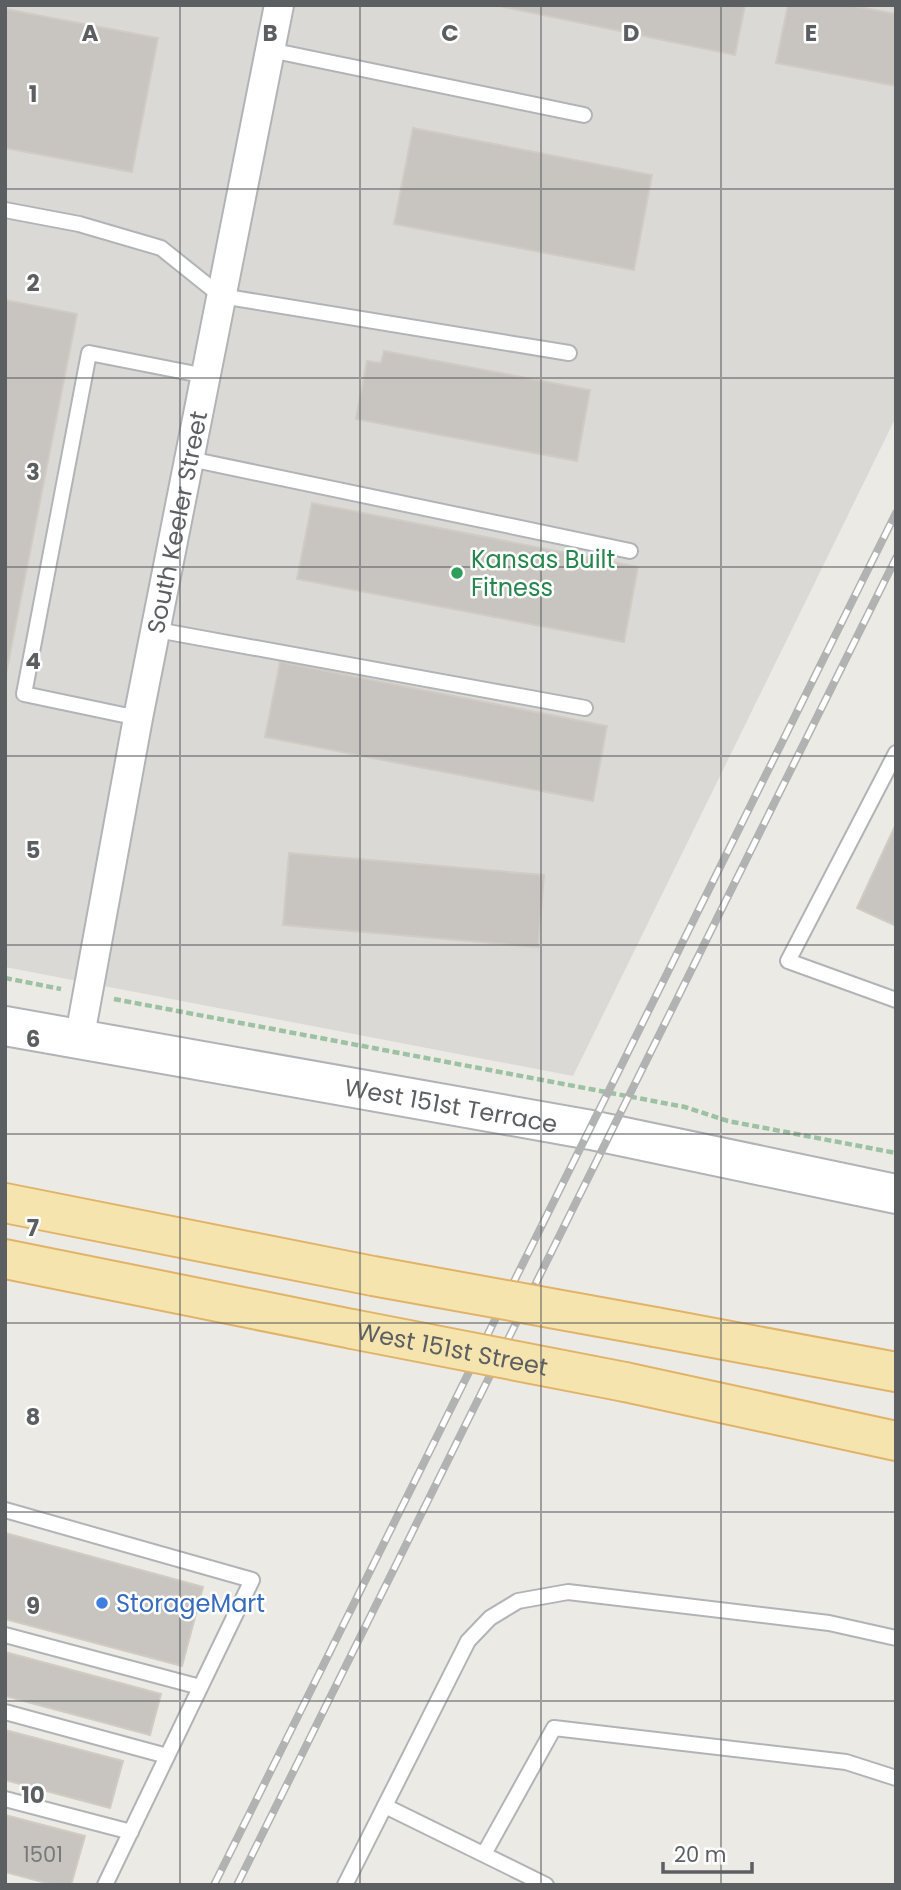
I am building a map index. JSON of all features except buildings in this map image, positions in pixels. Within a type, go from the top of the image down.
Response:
[{"type":"main road","points":[[5,1203],[373,1276],[896,1372]]},
{"type":"main road","name":"West 151st Street","points":[[5,1259],[625,1382],[896,1441]]},
{"type":"street","name":"South Keeler Street","points":[[79,1041],[138,718],[279,5]]},
{"type":"street","name":"West 151st Terrace","points":[[5,1026],[591,1130],[896,1194]]},
{"type":"lane","points":[[270,50],[584,115]]},
{"type":"lane","points":[[5,210],[79,224],[161,248],[221,296],[569,354]]},
{"type":"lane","points":[[138,718],[23,694],[89,353],[206,376]]},
{"type":"lane","points":[[190,458],[630,551]]},
{"type":"lane","points":[[157,630],[585,708]]},
{"type":"lane","points":[[896,753],[788,961],[896,1000]]},
{"type":"lane","points":[[5,1510],[252,1580],[105,1885]]},
{"type":"lane","points":[[345,1885],[468,1641],[490,1618],[518,1601],[568,1592],[829,1623],[896,1638]]},
{"type":"lane","points":[[5,1635],[200,1687]]},
{"type":"lane","points":[[5,1712],[167,1756]]},
{"type":"lane","points":[[484,1854],[554,1728],[836,1760],[896,1778]]},
{"type":"lane","points":[[5,1799],[131,1832]]},
{"type":"lane","points":[[385,1806],[546,1885]]},
{"type":"path","points":[[5,978],[685,1107],[728,1121],[896,1153]]},
{"type":"shaded area","points":[[5,5],[896,5],[896,417],[573,1076],[5,967]]},
{"type":"railway","points":[[214,1885],[896,513]]},
{"type":"railway","points":[[237,1885],[896,558]]},
{"type":"place","name":"Kansas Built Fitness","points":[[457,573]]},
{"type":"place","name":"StorageMart","points":[[102,1603]]}]
